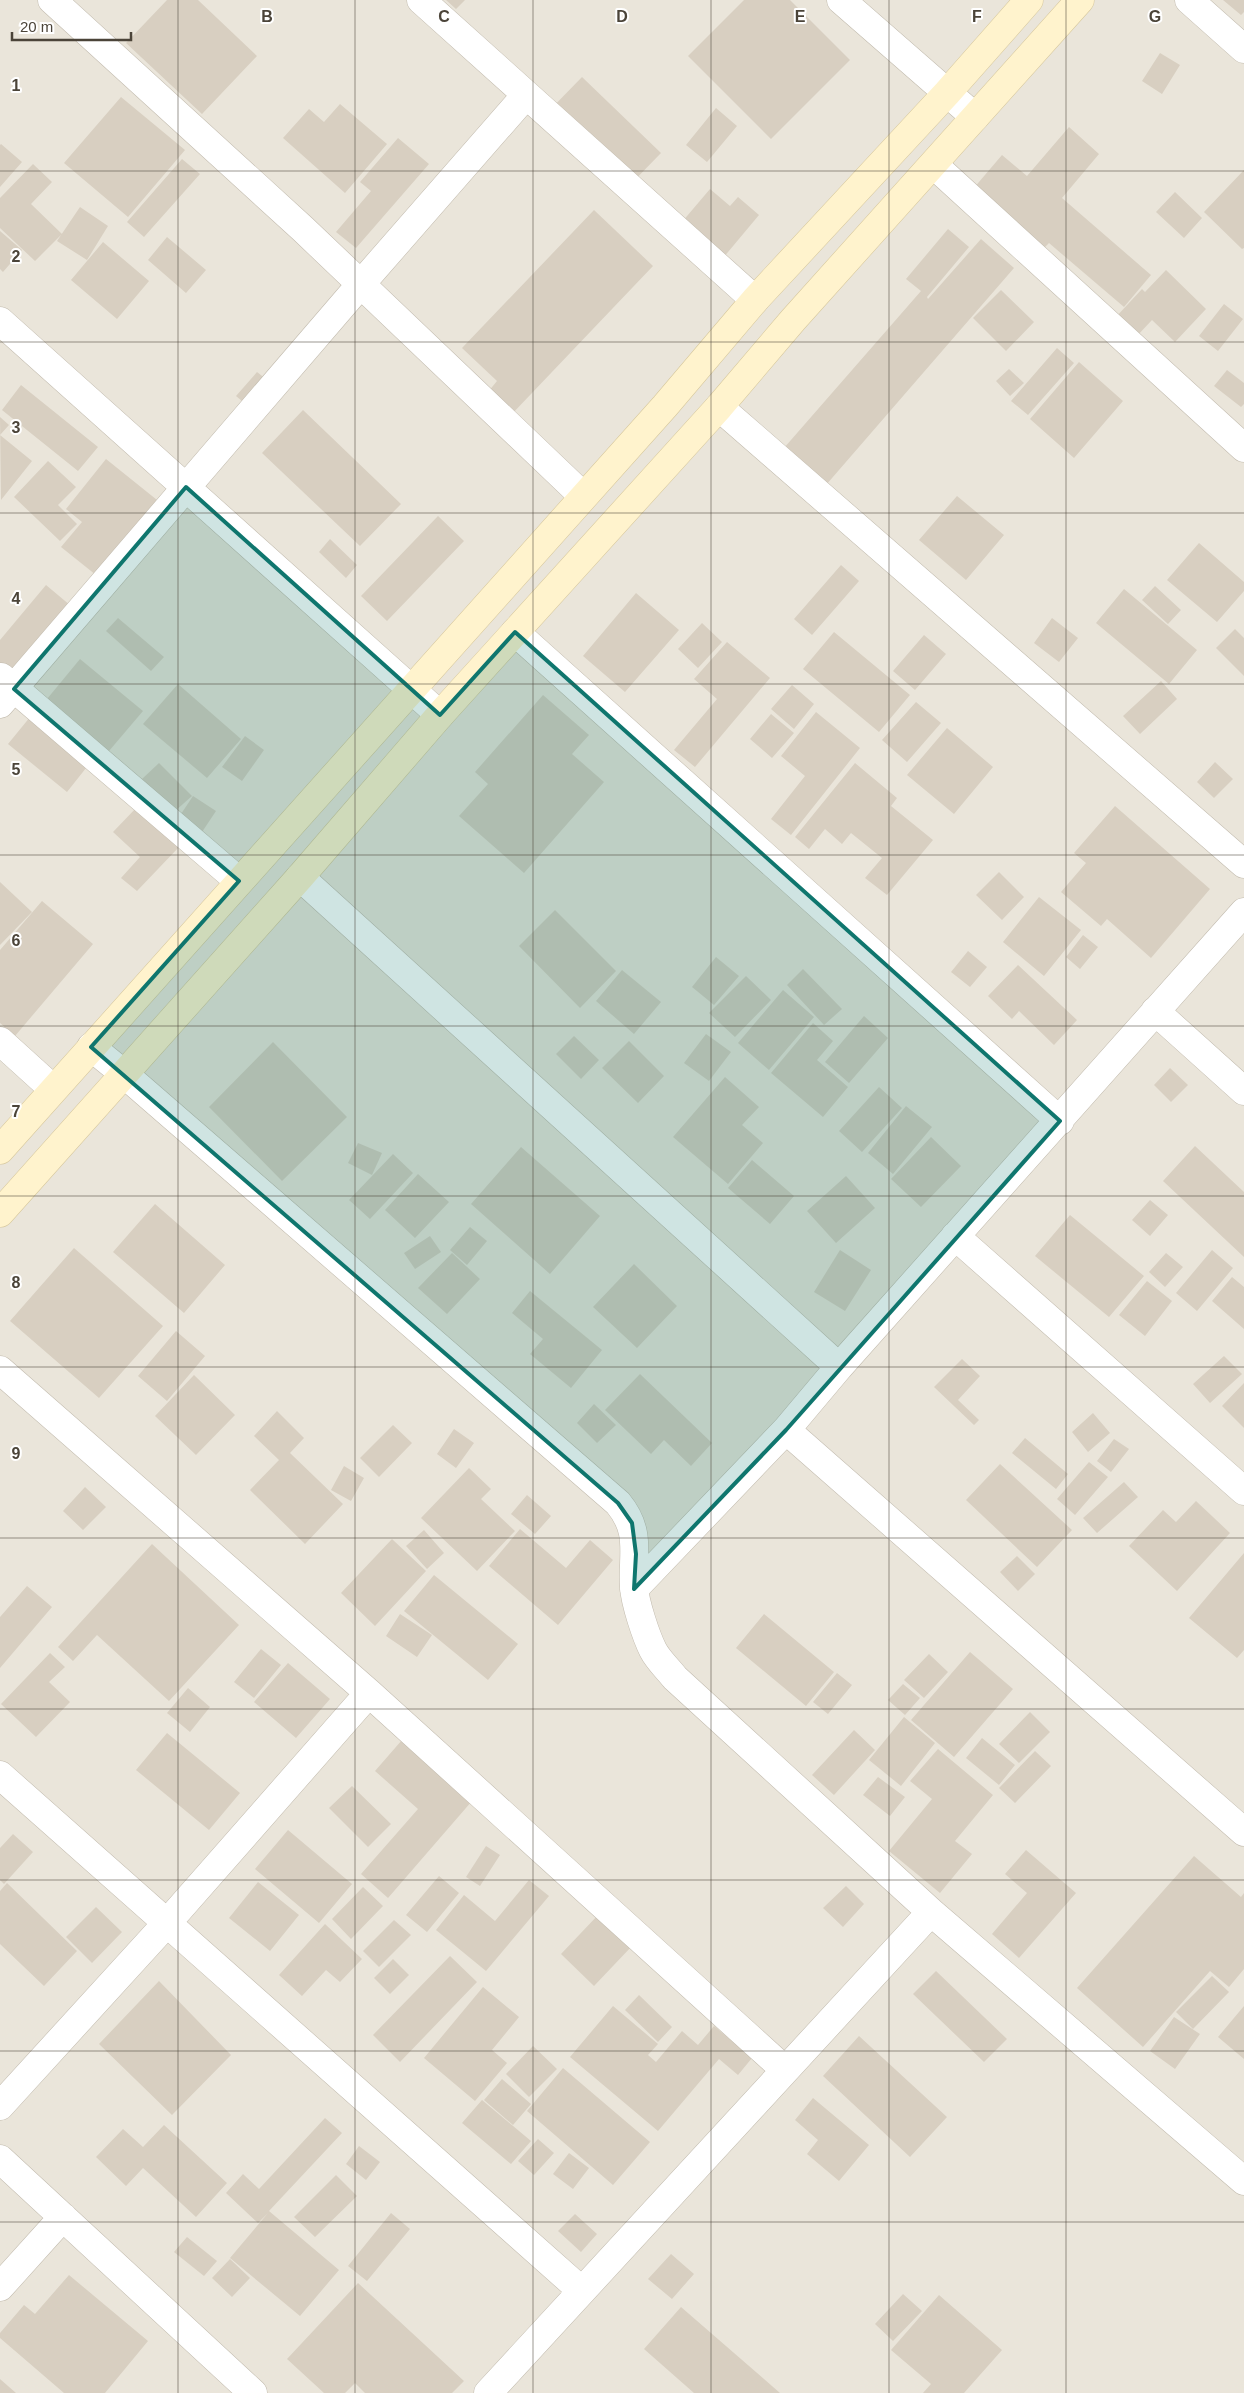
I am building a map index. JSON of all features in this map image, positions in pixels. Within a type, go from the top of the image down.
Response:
[{"type":"main road","points":[[0,1150],[90,1047],[412,689],[582,495],[664,406],[755,300],[948,93],[1029,0]]},
{"type":"main road","points":[[0,1213],[300,877],[440,716],[719,407],[793,320],[1080,0]]},
{"type":"street","points":[[52,0],[303,229],[582,495]]},
{"type":"street","points":[[421,0],[755,300]]},
{"type":"street","points":[[842,0],[975,117]]},
{"type":"street","points":[[1189,0],[1244,49]]},
{"type":"street","points":[[240,881],[5,690],[186,488],[526,95]]},
{"type":"street","points":[[934,165],[1244,448]]},
{"type":"street","points":[[0,321],[440,716]]},
{"type":"street","points":[[719,407],[1244,864]]},
{"type":"street","points":[[515,632],[1060,1121]]},
{"type":"street","points":[[300,877],[839,1368]]},
{"type":"street","points":[[634,1589],[786,1430],[956,1236],[1060,1121],[1154,1011],[1244,912]]},
{"type":"street","points":[[1154,1011],[1244,1091]]},
{"type":"street","points":[[0,1041],[53,1089]]},
{"type":"street","points":[[90,1047],[123,1073],[618,1503],[632,1523],[636,1554],[634,1589],[654,1651],[674,1678],[931,1912],[1244,2181]]},
{"type":"street","points":[[956,1236],[1244,1491]]},
{"type":"street","points":[[0,1370],[368,1693],[785,2070]]},
{"type":"street","points":[[786,1430],[1244,1832]]},
{"type":"street","points":[[0,2106],[166,1923],[368,1693]]},
{"type":"street","points":[[0,1775],[582,2291]]},
{"type":"street","points":[[488,2393],[931,1912]]},
{"type":"street","points":[[0,2159],[253,2393]]},
{"type":"street","points":[[0,2287],[63,2217]]},
{"type":"highlighted area","points":[[186,487],[440,715],[515,632],[1060,1121],[786,1430],[634,1589],[636,1554],[632,1523],[618,1503],[91,1047],[239,881],[14,689]]},
{"type":"shaded area","points":[[0,0],[1244,0],[1244,2393],[0,2393]]},
{"type":"building","points":[[167,0],[198,0],[257,56],[202,114],[126,43]]},
{"type":"building","points":[[446,0],[465,0],[456,9]]},
{"type":"building","points":[[744,0],[790,0],[850,60],[771,139],[688,56]]},
{"type":"building","points":[[1223,0],[1244,0],[1244,12],[1241,15]]},
{"type":"building","points":[[1160,53],[1180,65],[1162,94],[1142,81]]},
{"type":"building","points":[[582,77],[661,153],[625,190],[544,116]]},
{"type":"building","points":[[121,97],[185,150],[128,217],[64,163]]},
{"type":"building","points":[[340,104],[387,144],[345,193],[283,138],[309,109],[324,122]]},
{"type":"building","points":[[716,108],[737,126],[707,162],[686,145]]},
{"type":"building","points":[[1069,127],[1099,154],[1062,198],[1151,275],[1124,307],[1049,243],[1044,248],[973,189],[1002,155],[1027,176]]},
{"type":"building","points":[[398,138],[429,164],[356,248],[336,232],[371,191],[360,182]]},
{"type":"building","points":[[0,145],[22,162],[0,187]]},
{"type":"building","points":[[182,159],[200,174],[144,237],[127,222]]},
{"type":"building","points":[[33,164],[52,182],[31,204],[62,234],[35,261],[0,228],[0,198]]},
{"type":"building","points":[[1244,170],[1244,248],[1242,249],[1204,212]]},
{"type":"building","points":[[710,189],[730,206],[738,197],[759,215],[718,264],[676,229]]},
{"type":"building","points":[[1175,192],[1202,218],[1184,238],[1156,212]]},
{"type":"building","points":[[80,207],[108,226],[87,260],[57,241]]},
{"type":"building","points":[[594,210],[653,266],[511,415],[488,392],[497,381],[462,348]]},
{"type":"building","points":[[948,229],[969,247],[927,297],[928,299],[981,239],[1014,268],[826,485],[784,448],[921,291],[906,279]]},
{"type":"building","points":[[0,231],[22,250],[3,272],[0,269]]},
{"type":"building","points":[[167,237],[206,270],[186,293],[148,260]]},
{"type":"building","points":[[103,242],[149,281],[117,319],[71,280]]},
{"type":"building","points":[[1166,270],[1206,309],[1175,342],[1152,320],[1136,337],[1115,318],[1142,289],[1145,292]]},
{"type":"building","points":[[1001,290],[1034,322],[1006,351],[973,318]]},
{"type":"building","points":[[1224,304],[1243,319],[1218,351],[1199,336]]},
{"type":"building","points":[[1057,348],[1074,363],[1028,415],[1011,401]]},
{"type":"building","points":[[1079,362],[1123,401],[1074,458],[1030,419]]},
{"type":"building","points":[[1009,369],[1024,383],[1010,396],[996,381]]},
{"type":"building","points":[[1227,370],[1244,383],[1244,404],[1241,407],[1214,386]]},
{"type":"building","points":[[257,372],[276,387],[255,412],[236,396]]},
{"type":"building","points":[[21,385],[98,447],[78,471],[2,410]]},
{"type":"building","points":[[303,410],[401,504],[360,546],[262,453]]},
{"type":"building","points":[[0,417],[9,425],[0,435]]},
{"type":"building","points":[[0,435],[32,461],[1,500]]},
{"type":"building","points":[[106,459],[167,508],[106,583],[61,547],[82,522],[66,509]]},
{"type":"building","points":[[48,461],[76,487],[58,505],[77,524],[60,541],[14,497]]},
{"type":"building","points":[[957,496],[1004,535],[966,580],[919,540]]},
{"type":"building","points":[[438,516],[464,541],[387,621],[361,596]]},
{"type":"building","points":[[330,539],[357,565],[346,578],[319,552]]},
{"type":"building","points":[[1199,543],[1244,582],[1244,591],[1217,622],[1167,580]]},
{"type":"building","points":[[841,565],[859,581],[812,635],[794,619]]},
{"type":"building","points":[[46,585],[83,616],[0,681],[0,640]]},
{"type":"building","points":[[1155,586],[1181,610],[1168,624],[1142,600]]},
{"type":"building","points":[[1124,589],[1197,650],[1169,684],[1096,623]]},
{"type":"building","points":[[636,593],[679,630],[625,692],[583,656]]},
{"type":"building","points":[[118,618],[164,657],[151,671],[106,631]]},
{"type":"building","points":[[1052,618],[1078,638],[1059,662],[1034,643]]},
{"type":"building","points":[[702,623],[722,642],[698,668],[678,649]]},
{"type":"building","points":[[1235,629],[1244,638],[1244,676],[1216,648]]},
{"type":"building","points":[[834,632],[910,695],[879,732],[803,669]]},
{"type":"building","points":[[924,635],[946,654],[915,690],[893,671]]},
{"type":"building","points":[[727,642],[770,678],[695,767],[674,750],[717,699],[694,679]]},
{"type":"building","points":[[80,659],[143,711],[109,751],[47,699]]},
{"type":"building","points":[[1161,681],[1177,699],[1140,734],[1123,716]]},
{"type":"building","points":[[178,684],[241,739],[207,778],[143,724]]},
{"type":"building","points":[[792,685],[814,704],[794,729],[771,709]]},
{"type":"building","points":[[543,695],[589,735],[572,754],[604,782],[524,873],[459,816],[488,784],[475,772]]},
{"type":"building","points":[[916,702],[941,723],[907,762],[882,740]]},
{"type":"building","points":[[35,711],[94,758],[67,792],[8,744]]},
{"type":"building","points":[[816,712],[860,748],[791,835],[771,819],[805,776],[781,756]]},
{"type":"building","points":[[771,714],[794,733],[772,758],[750,739]]},
{"type":"building","points":[[947,728],[993,767],[954,814],[907,775]]},
{"type":"building","points":[[245,736],[264,750],[242,781],[222,767]]},
{"type":"building","points":[[1215,762],[1233,779],[1214,798],[1197,782]]},
{"type":"building","points":[[159,763],[192,796],[174,812],[142,779]]},
{"type":"building","points":[[855,763],[897,798],[891,806],[933,840],[887,895],[865,878],[882,858],[851,833],[842,844],[825,829],[809,849],[795,837]]},
{"type":"building","points":[[193,796],[216,811],[200,835],[177,820]]},
{"type":"building","points":[[1115,806],[1210,889],[1151,958],[1107,919],[1101,926],[1061,892],[1086,863],[1074,853]]},
{"type":"building","points":[[137,807],[179,847],[137,891],[121,878],[140,857],[113,832]]},
{"type":"building","points":[[999,872],[1024,897],[1002,920],[976,895]]},
{"type":"building","points":[[0,882],[32,912],[0,945]]},
{"type":"building","points":[[1039,897],[1081,930],[1044,976],[1003,942]]},
{"type":"building","points":[[42,901],[93,944],[15,1036],[0,1023],[0,950]]},
{"type":"building","points":[[555,910],[616,971],[580,1008],[519,946]]},
{"type":"building","points":[[1083,935],[1098,947],[1080,969],[1066,957]]},
{"type":"building","points":[[968,951],[987,967],[970,987],[951,972]]},
{"type":"building","points":[[716,957],[739,976],[714,1005],[692,987]]},
{"type":"building","points":[[1018,965],[1077,1020],[1054,1045],[1019,1011],[1012,1019],[988,996]]},
{"type":"building","points":[[803,969],[842,1009],[824,1025],[787,985]]},
{"type":"building","points":[[622,970],[661,1002],[634,1034],[596,1001]]},
{"type":"building","points":[[746,976],[771,1000],[735,1037],[709,1013]]},
{"type":"building","points":[[783,990],[814,1017],[769,1070],[738,1043]]},
{"type":"building","points":[[864,1016],[888,1038],[849,1083],[825,1062]]},
{"type":"building","points":[[813,1023],[833,1041],[817,1060],[848,1087],[823,1117],[771,1073]]},
{"type":"building","points":[[706,1034],[731,1052],[709,1081],[684,1063]]},
{"type":"building","points":[[574,1036],[599,1060],[581,1079],[556,1054]]},
{"type":"building","points":[[629,1041],[664,1076],[638,1103],[602,1068]]},
{"type":"building","points":[[273,1042],[347,1117],[282,1181],[209,1107]]},
{"type":"building","points":[[1170,1068],[1188,1085],[1171,1102],[1154,1085]]},
{"type":"building","points":[[725,1077],[759,1107],[742,1125],[763,1143],[728,1184],[673,1137]]},
{"type":"building","points":[[879,1087],[902,1108],[862,1152],[839,1131]]},
{"type":"building","points":[[906,1106],[932,1127],[893,1174],[868,1153]]},
{"type":"building","points":[[931,1137],[961,1166],[921,1207],[891,1179]]},
{"type":"building","points":[[358,1143],[382,1153],[372,1175],[348,1163]]},
{"type":"building","points":[[1195,1146],[1244,1192],[1244,1257],[1163,1181]]},
{"type":"building","points":[[521,1147],[600,1216],[550,1274],[471,1204]]},
{"type":"building","points":[[393,1154],[413,1173],[370,1219],[349,1200]]},
{"type":"building","points":[[752,1160],[794,1196],[770,1224],[728,1188]]},
{"type":"building","points":[[418,1174],[449,1202],[415,1238],[385,1210]]},
{"type":"building","points":[[846,1176],[875,1208],[836,1243],[807,1211]]},
{"type":"building","points":[[1150,1200],[1168,1215],[1150,1236],[1132,1220]]},
{"type":"building","points":[[155,1204],[225,1265],[184,1313],[113,1252]]},
{"type":"building","points":[[1070,1215],[1144,1276],[1109,1317],[1035,1256]]},
{"type":"building","points":[[470,1227],[487,1241],[467,1265],[450,1250]]},
{"type":"building","points":[[430,1236],[441,1252],[415,1269],[404,1253]]},
{"type":"building","points":[[74,1248],[163,1326],[99,1398],[10,1321]]},
{"type":"building","points":[[840,1250],[871,1270],[845,1311],[814,1292]]},
{"type":"building","points":[[1212,1250],[1233,1268],[1197,1311],[1176,1293]]},
{"type":"building","points":[[452,1253],[480,1279],[447,1314],[418,1288]]},
{"type":"building","points":[[1166,1253],[1183,1267],[1165,1287],[1149,1272]]},
{"type":"building","points":[[634,1264],[677,1306],[637,1348],[593,1307]]},
{"type":"building","points":[[1232,1277],[1244,1287],[1244,1329],[1212,1301]]},
{"type":"building","points":[[1147,1281],[1172,1301],[1145,1336],[1119,1315]]},
{"type":"building","points":[[530,1291],[602,1350],[571,1388],[530,1354],[543,1339],[512,1313]]},
{"type":"building","points":[[176,1331],[205,1356],[167,1401],[138,1376]]},
{"type":"building","points":[[1224,1356],[1242,1374],[1210,1403],[1193,1384]]},
{"type":"building","points":[[962,1359],[980,1376],[958,1400],[979,1420],[974,1425],[934,1387]]},
{"type":"building","points":[[640,1374],[712,1443],[691,1466],[664,1440],[651,1454],[605,1410]]},
{"type":"building","points":[[194,1375],[235,1415],[196,1455],[155,1416]]},
{"type":"building","points":[[1244,1383],[1244,1428],[1222,1406]]},
{"type":"building","points":[[594,1404],[616,1425],[597,1443],[577,1423]]},
{"type":"building","points":[[277,1411],[304,1438],[290,1453],[343,1504],[305,1544],[250,1490],[279,1460],[254,1436]]},
{"type":"building","points":[[1093,1413],[1110,1433],[1088,1452],[1072,1432]]},
{"type":"building","points":[[393,1425],[412,1443],[379,1477],[360,1458]]},
{"type":"building","points":[[454,1429],[474,1443],[456,1468],[437,1454]]},
{"type":"building","points":[[1025,1438],[1068,1474],[1056,1489],[1012,1453]]},
{"type":"building","points":[[1114,1439],[1129,1449],[1111,1472],[1097,1461]]},
{"type":"building","points":[[1089,1462],[1108,1477],[1075,1515],[1057,1499]]},
{"type":"building","points":[[1000,1464],[1072,1530],[1037,1567],[966,1500]]},
{"type":"building","points":[[344,1466],[364,1478],[351,1501],[331,1490]]},
{"type":"building","points":[[469,1468],[491,1489],[481,1499],[515,1531],[477,1571],[421,1518]]},
{"type":"building","points":[[1124,1482],[1138,1497],[1097,1533],[1083,1518]]},
{"type":"building","points":[[85,1487],[106,1507],[83,1530],[63,1511]]},
{"type":"building","points":[[527,1495],[551,1516],[535,1534],[511,1514]]},
{"type":"building","points":[[1196,1501],[1230,1533],[1177,1591],[1129,1546],[1163,1510],[1176,1522]]},
{"type":"building","points":[[520,1529],[566,1568],[590,1540],[613,1560],[558,1625],[489,1566]]},
{"type":"building","points":[[424,1530],[444,1553],[427,1569],[406,1546]]},
{"type":"building","points":[[392,1539],[426,1571],[375,1626],[341,1593]]},
{"type":"building","points":[[152,1544],[239,1625],[169,1701],[97,1635],[73,1661],[58,1647]]},
{"type":"building","points":[[1244,1553],[1244,1650],[1237,1658],[1189,1618]]},
{"type":"building","points":[[1017,1556],[1035,1574],[1018,1591],[1000,1572]]},
{"type":"building","points":[[434,1575],[518,1644],[488,1680],[404,1611]]},
{"type":"building","points":[[27,1586],[52,1607],[0,1668],[0,1617]]},
{"type":"building","points":[[400,1614],[432,1635],[417,1657],[386,1636]]},
{"type":"building","points":[[764,1614],[834,1672],[806,1706],[736,1648]]},
{"type":"building","points":[[261,1649],[281,1665],[254,1698],[234,1682]]},
{"type":"building","points":[[970,1652],[1013,1689],[954,1757],[911,1720]]},
{"type":"building","points":[[50,1653],[65,1667],[49,1682],[70,1702],[36,1737],[1,1704]]},
{"type":"building","points":[[929,1654],[948,1672],[924,1698],[904,1680]]},
{"type":"building","points":[[288,1663],[330,1699],[296,1738],[254,1702]]},
{"type":"building","points":[[837,1673],[852,1685],[828,1714],[813,1702]]},
{"type":"building","points":[[903,1684],[920,1698],[905,1715],[888,1700]]},
{"type":"building","points":[[188,1688],[210,1707],[190,1732],[167,1713]]},
{"type":"building","points":[[1030,1712],[1050,1732],[1019,1763],[999,1744]]},
{"type":"building","points":[[904,1717],[935,1743],[901,1786],[869,1760]]},
{"type":"building","points":[[854,1730],[875,1750],[834,1795],[812,1775]]},
{"type":"building","points":[[167,1733],[240,1793],[209,1830],[136,1770]]},
{"type":"building","points":[[982,1738],[1015,1765],[999,1785],[966,1758]]},
{"type":"building","points":[[402,1740],[472,1801],[388,1898],[361,1874],[418,1809],[375,1771]]},
{"type":"building","points":[[938,1749],[993,1795],[955,1841],[972,1854],[940,1893],[889,1851],[932,1799],[910,1781]]},
{"type":"building","points":[[1035,1751],[1051,1766],[1015,1803],[999,1788]]},
{"type":"building","points":[[878,1777],[905,1797],[890,1816],[863,1795]]},
{"type":"building","points":[[352,1786],[391,1824],[368,1847],[329,1808]]},
{"type":"building","points":[[288,1830],[352,1884],[319,1923],[255,1869]]},
{"type":"building","points":[[13,1834],[33,1852],[4,1884],[0,1880],[0,1848]]},
{"type":"building","points":[[486,1846],[500,1855],[480,1886],[466,1877]]},
{"type":"building","points":[[1026,1850],[1076,1893],[1019,1958],[992,1934],[1027,1893],[1005,1874]]},
{"type":"building","points":[[1194,1856],[1241,1897],[1244,1893],[1244,1969],[1229,1987],[1210,1971],[1143,2047],[1077,1988]]},
{"type":"building","points":[[439,1876],[459,1893],[427,1932],[406,1915]]},
{"type":"building","points":[[529,1880],[549,1896],[486,1971],[436,1930],[464,1895],[495,1921]]},
{"type":"building","points":[[258,1882],[299,1915],[270,1951],[229,1918]]},
{"type":"building","points":[[7,1883],[77,1951],[44,1986],[0,1944],[0,1891]]},
{"type":"building","points":[[846,1886],[864,1904],[843,1927],[823,1908]]},
{"type":"building","points":[[363,1887],[383,1906],[351,1939],[332,1919]]},
{"type":"building","points":[[96,1907],[122,1932],[92,1963],[66,1937]]},
{"type":"building","points":[[599,1914],[632,1946],[594,1986],[561,1954]]},
{"type":"building","points":[[394,1920],[411,1935],[379,1967],[363,1951]]},
{"type":"building","points":[[325,1924],[362,1959],[340,1982],[326,1970],[302,1996],[279,1975]]},
{"type":"building","points":[[450,1956],[477,1982],[400,2062],[373,2035]]},
{"type":"building","points":[[393,1959],[409,1975],[390,1994],[374,1978]]},
{"type":"building","points":[[936,1971],[1007,2039],[984,2062],[913,1994]]},
{"type":"building","points":[[1212,1976],[1229,1992],[1193,2029],[1176,2012]]},
{"type":"building","points":[[159,1981],[231,2055],[172,2115],[99,2044]]},
{"type":"building","points":[[483,1987],[519,2017],[492,2050],[507,2063],[475,2101],[424,2058]]},
{"type":"building","points":[[639,1995],[672,2027],[658,2042],[625,2010]]},
{"type":"building","points":[[613,2006],[658,2044],[648,2055],[656,2062],[682,2031],[698,2045],[714,2026],[752,2058],[738,2075],[719,2059],[658,2131],[570,2057]]},
{"type":"building","points":[[1244,2006],[1244,2059],[1218,2037]]},
{"type":"building","points":[[1174,2017],[1200,2034],[1175,2069],[1150,2051]]},
{"type":"building","points":[[859,2036],[947,2117],[910,2157],[823,2076]]},
{"type":"building","points":[[533,2046],[557,2069],[529,2097],[506,2074]]},
{"type":"building","points":[[563,2068],[650,2142],[613,2185],[527,2111]]},
{"type":"building","points":[[502,2079],[531,2104],[513,2125],[484,2100]]},
{"type":"building","points":[[813,2098],[869,2145],[839,2181],[807,2154],[818,2140],[795,2120]]},
{"type":"building","points":[[482,2100],[531,2141],[511,2164],[462,2123]]},
{"type":"building","points":[[325,2118],[342,2133],[269,2211],[339,2270],[300,2316],[230,2258],[268,2213],[258,2223],[226,2193],[243,2174],[259,2189]]},
{"type":"building","points":[[164,2125],[227,2183],[196,2217],[143,2168],[126,2186],[96,2157],[123,2129],[143,2147]]},
{"type":"building","points":[[538,2139],[554,2153],[534,2175],[518,2161]]},
{"type":"building","points":[[359,2146],[380,2162],[366,2180],[346,2164]]},
{"type":"building","points":[[569,2153],[589,2168],[573,2189],[553,2174]]},
{"type":"building","points":[[336,2175],[357,2196],[315,2237],[294,2217]]},
{"type":"building","points":[[391,2213],[410,2229],[367,2281],[348,2266]]},
{"type":"building","points":[[575,2214],[597,2234],[581,2252],[558,2231]]},
{"type":"building","points":[[187,2237],[217,2261],[204,2276],[174,2252]]},
{"type":"building","points":[[671,2254],[694,2274],[672,2299],[648,2279]]},
{"type":"building","points":[[230,2259],[250,2278],[232,2297],[212,2278]]},
{"type":"building","points":[[69,2275],[148,2341],[105,2393],[64,2393],[0,2338],[0,2333],[24,2305],[35,2314]]},
{"type":"building","points":[[358,2283],[464,2381],[452,2393],[365,2393],[355,2383],[345,2393],[324,2393],[287,2359]]},
{"type":"building","points":[[903,2294],[922,2311],[893,2341],[875,2324]]},
{"type":"building","points":[[939,2295],[1002,2350],[964,2393],[923,2393],[931,2384],[891,2350]]},
{"type":"building","points":[[681,2307],[780,2393],[694,2393],[644,2349]]},
{"type":"building","points":[[0,2379],[16,2393],[0,2393]]}]
